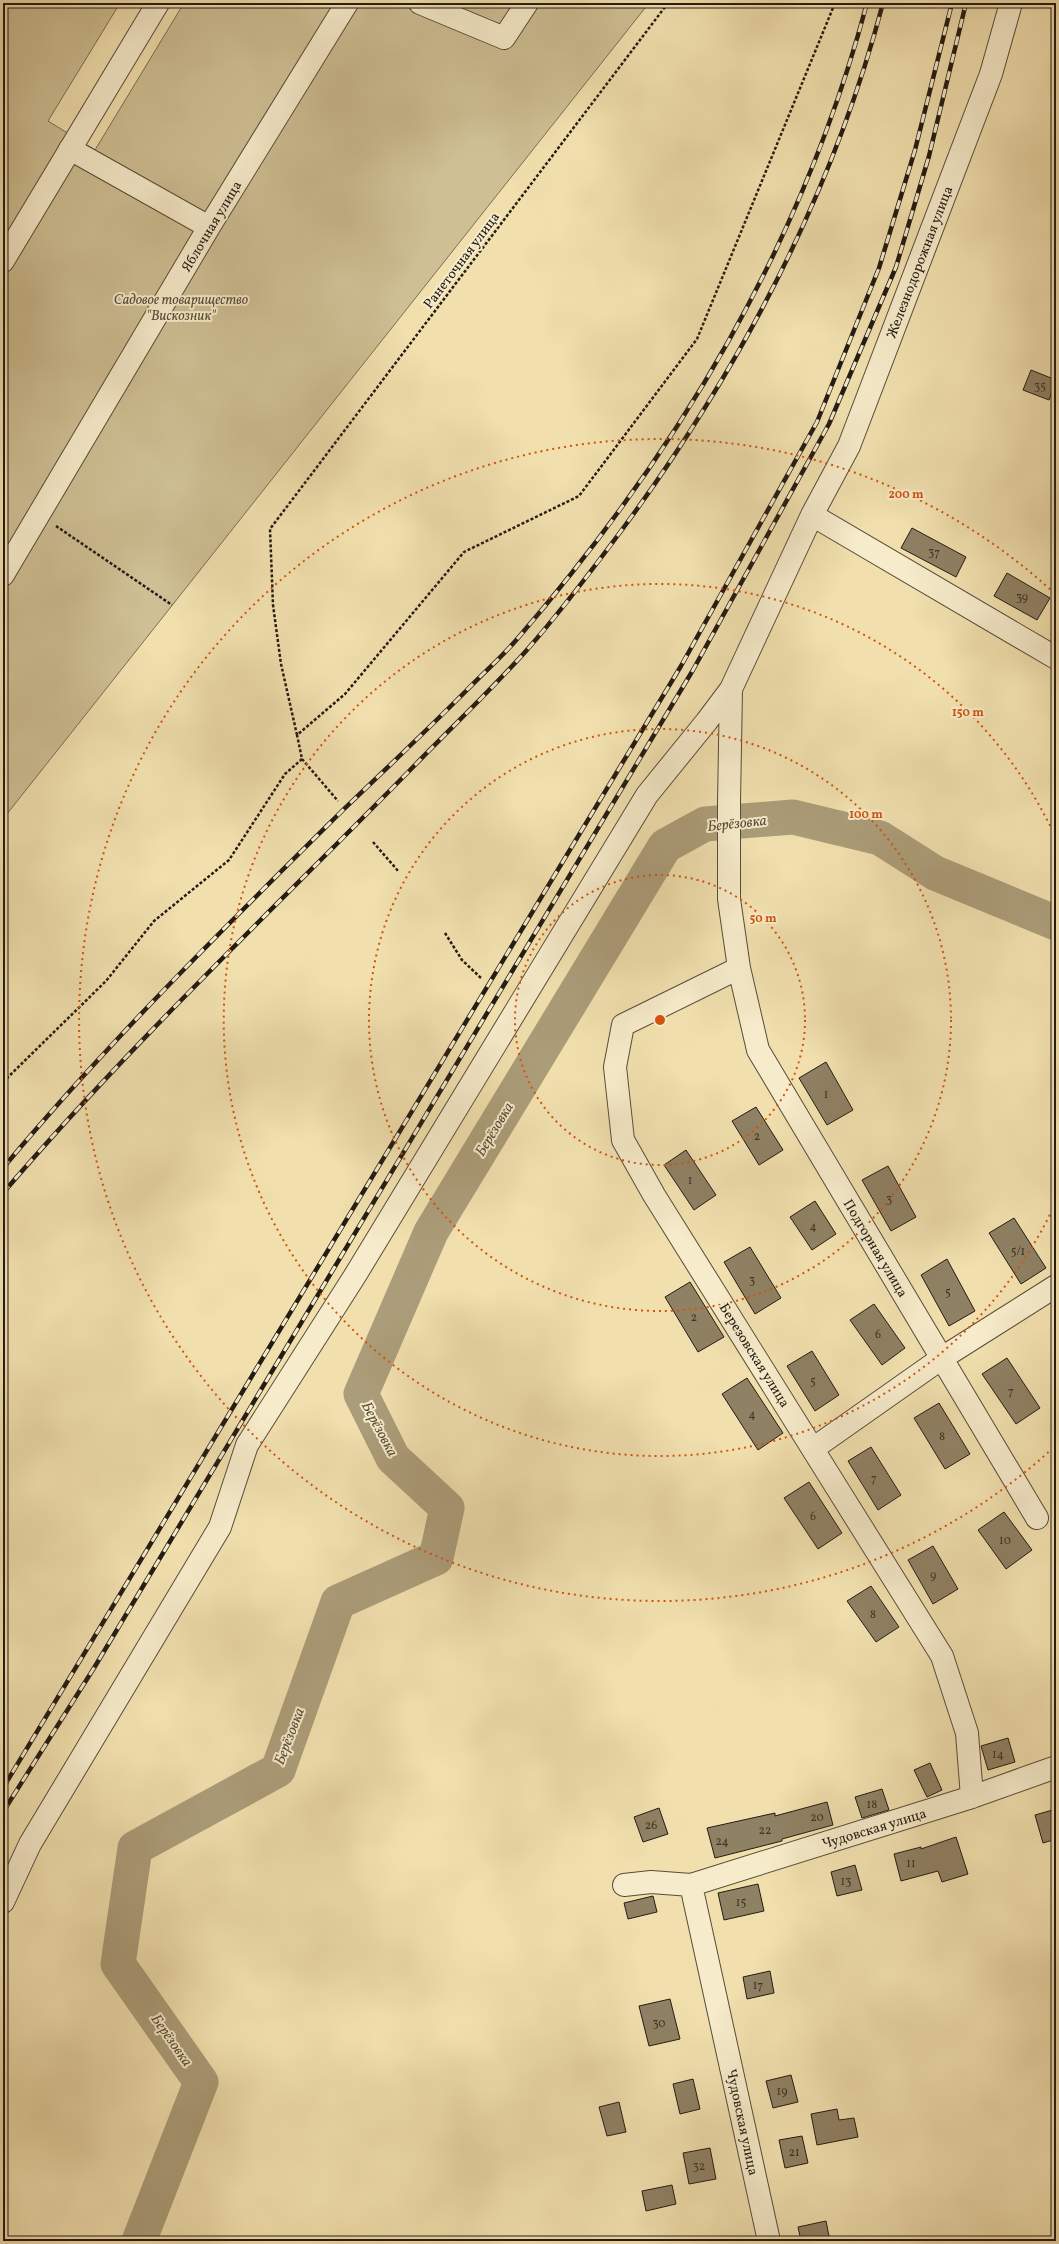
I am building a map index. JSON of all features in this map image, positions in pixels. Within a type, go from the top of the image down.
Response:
[{"type":"street","points":[[3,261],[158,3]]},
{"type":"street","name":"Яблочная улица","points":[[3,575],[209,227],[348,3]]},
{"type":"street","points":[[420,3],[504,38],[527,3]]},
{"type":"street","name":"Железнодорожная улица","points":[[731,689],[812,515],[849,446],[991,74],[1011,3]]},
{"type":"street","points":[[70,149],[209,227]]},
{"type":"street","points":[[812,515],[1056,658]]},
{"type":"street","points":[[3,1902],[30,1844],[220,1527],[247,1445],[360,1268],[647,795],[731,689]]},
{"type":"street","name":"Подгорная улица","points":[[731,689],[728,802],[729,899],[739,968],[758,1050],[1037,1518]]},
{"type":"street","name":"Березовская улица","points":[[739,968],[623,1025],[615,1067],[623,1140],[654,1195],[814,1448],[942,1656],[967,1733],[972,1797]]},
{"type":"street","points":[[814,1448],[942,1358],[1056,1286]]},
{"type":"street","name":"Чудовская улица","points":[[624,1885],[651,1882],[691,1885],[972,1797],[1056,1767]]},
{"type":"street","name":"Чудовская улица","points":[[691,1885],[769,2241]]},
{"type":"path","name":"Ранеточная улица","points":[[297,735],[281,664],[272,604],[270,529],[668,3]]},
{"type":"path","points":[[338,801],[302,760],[297,735],[345,694],[464,552],[579,496],[697,339],[835,3]]},
{"type":"path","points":[[39,514],[172,605]]},
{"type":"path","points":[[3,1082],[106,980],[154,921],[228,860],[285,774],[302,760]]},
{"type":"path","points":[[373,842],[399,872]]},
{"type":"path","points":[[445,932],[462,960],[482,979]]},
{"type":"green space","name":"Садовое товарищество \"Вискозник\"","points":[[3,3],[120,3],[48,121],[95,150],[184,3],[649,3],[3,819]]},
{"type":"building","points":[[1031,370],[1056,380],[1049,400],[1023,390]]},
{"type":"building","points":[[912,528],[966,557],[956,577],[901,548]]},
{"type":"building","points":[[1007,573],[1050,598],[1037,620],[994,596]]},
{"type":"building","points":[[826,1062],[853,1110],[827,1125],[799,1078]]},
{"type":"building","points":[[756,1107],[783,1150],[759,1165],[732,1121]]},
{"type":"building","points":[[686,1150],[716,1195],[694,1210],[664,1165]]},
{"type":"building","points":[[888,1166],[916,1217],[891,1231],[862,1180]]},
{"type":"building","points":[[815,1201],[836,1234],[812,1250],[790,1217]]},
{"type":"building","points":[[1014,1218],[1046,1268],[1021,1284],[989,1233]]},
{"type":"building","points":[[750,1247],[781,1298],[755,1314],[724,1262]]},
{"type":"building","points":[[947,1259],[975,1311],[949,1326],[921,1275]]},
{"type":"building","points":[[690,1282],[724,1337],[698,1352],[665,1297]]},
{"type":"building","points":[[874,1304],[905,1348],[882,1365],[850,1320]]},
{"type":"building","points":[[812,1351],[839,1395],[815,1411],[787,1366]]},
{"type":"building","points":[[1007,1358],[1040,1408],[1016,1424],[982,1374]]},
{"type":"building","points":[[747,1378],[783,1433],[758,1450],[722,1394]]},
{"type":"building","points":[[939,1403],[970,1454],[945,1469],[914,1418]]},
{"type":"building","points":[[871,1447],[901,1495],[878,1510],[848,1461]]},
{"type":"building","points":[[809,1482],[842,1533],[818,1549],[784,1498]]},
{"type":"building","points":[[1004,1512],[1032,1550],[1006,1569],[978,1530]]},
{"type":"building","points":[[933,1546],[958,1589],[933,1604],[908,1560]]},
{"type":"building","points":[[871,1586],[899,1627],[876,1642],[847,1601]]},
{"type":"building","points":[[1008,1738],[1015,1762],[988,1770],[981,1746]]},
{"type":"building","points":[[930,1763],[942,1790],[927,1797],[914,1770]]},
{"type":"building","points":[[882,1789],[889,1810],[862,1818],[855,1797]]},
{"type":"building","points":[[827,1802],[833,1825],[782,1839],[782,1841],[715,1858],[707,1828],[775,1813],[775,1816]]},
{"type":"building","points":[[659,1808],[668,1834],[643,1842],[634,1817]]},
{"type":"building","points":[[1056,1809],[1056,1839],[1043,1843],[1035,1815]]},
{"type":"building","points":[[956,1837],[968,1874],[942,1882],[938,1871],[901,1881],[894,1854],[921,1847],[921,1849]]},
{"type":"building","points":[[855,1865],[862,1890],[837,1896],[831,1872]]},
{"type":"building","points":[[758,1884],[764,1911],[724,1920],[718,1893]]},
{"type":"building","points":[[653,1896],[657,1912],[628,1919],[624,1903]]},
{"type":"building","points":[[770,1971],[774,1993],[747,1999],[743,1977]]},
{"type":"building","points":[[670,1999],[680,2039],[649,2046],[639,2006]]},
{"type":"building","points":[[791,2075],[798,2102],[773,2108],[766,2081]]},
{"type":"building","points":[[693,2079],[700,2109],[680,2114],[673,2084]]},
{"type":"building","points":[[619,2102],[626,2132],[607,2136],[599,2107]]},
{"type":"building","points":[[837,2109],[839,2120],[854,2118],[858,2137],[817,2145],[811,2114]]},
{"type":"building","points":[[802,2136],[808,2163],[785,2168],[779,2140]]},
{"type":"building","points":[[710,2148],[716,2179],[689,2184],[683,2153]]},
{"type":"building","points":[[672,2185],[676,2204],[646,2211],[642,2191]]},
{"type":"building","points":[[826,2221],[830,2241],[801,2241],[798,2227]]},
{"type":"waterway","name":"Берёзовка","points":[[139,2241],[201,2082],[118,1964],[135,1848],[278,1770],[338,1602],[436,1558],[447,1508],[393,1458],[361,1394],[431,1232],[665,846],[705,824],[793,817],[880,838],[935,873],[1056,923]]},
{"type":"railway","points":[[3,1168],[43,1121],[169,984],[344,809],[436,721],[512,645],[577,567],[631,494],[682,418],[729,340],[771,260],[808,177],[840,92],[867,3]]},
{"type":"railway","points":[[3,1193],[102,1082],[154,1028],[513,666],[589,574],[624,527],[666,467],[706,405],[744,342],[778,277],[810,211],[838,143],[862,74],[883,3]]},
{"type":"railway","points":[[3,1788],[681,666],[817,422],[879,268],[915,150],[952,3]]},
{"type":"railway","points":[[3,1812],[94,1668],[693,670],[829,424],[896,267],[929,156],[966,3]]}]
